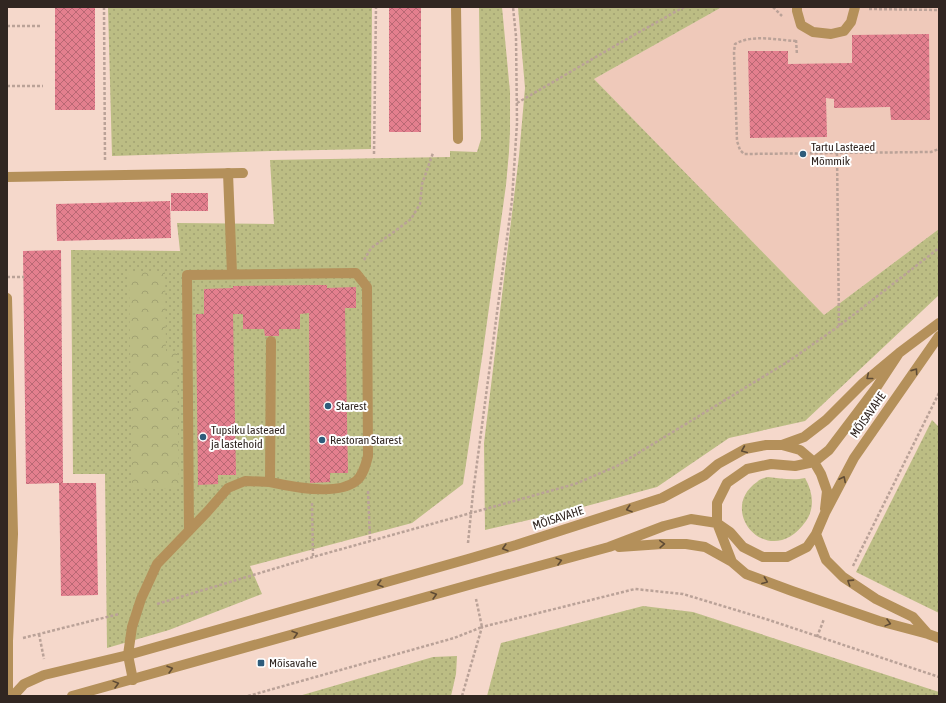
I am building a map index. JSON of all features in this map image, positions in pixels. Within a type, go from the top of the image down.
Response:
[{"type":"street","points":[[456,7],[458,139]]},
{"type":"street","points":[[797,7],[801,25],[813,32],[831,34],[844,31],[850,22],[855,8]]},
{"type":"street","points":[[228,173],[232,274]]},
{"type":"street","points":[[7,177],[243,173]]},
{"type":"street","points":[[132,680],[128,655],[132,627],[141,599],[157,564],[189,531],[207,512],[228,488],[245,481],[270,482],[311,489],[346,487],[357,481],[365,468],[368,456],[366,287],[356,273],[187,275],[189,531]]},
{"type":"street","points":[[7,298],[10,535],[8,696]]},
{"type":"street","name":"MÕISAVAHE","points":[[782,445],[804,437],[826,420],[863,382],[939,323]]},
{"type":"street","name":"MÕISAVAHE","points":[[72,696],[609,547],[664,526],[692,519],[717,523],[730,532],[743,547],[762,557],[787,557],[807,547],[816,534],[825,513],[854,458],[939,336]]},
{"type":"street","points":[[270,482],[272,341]]},
{"type":"street","name":"MÕISAVAHE","points":[[717,523],[717,502],[726,483],[747,469],[771,464],[795,466],[814,462],[829,450],[876,388],[899,353]]},
{"type":"street","name":"MÕISAVAHE","points":[[13,696],[24,684],[44,675],[128,655],[502,549],[662,498],[705,475],[718,464],[745,449],[766,444],[782,445],[800,450],[814,462],[821,474],[827,491],[825,513]]},
{"type":"street","points":[[717,523],[732,562]]},
{"type":"street","points":[[816,534],[826,560],[843,577],[876,599],[913,617],[928,634]]},
{"type":"street","points":[[609,547],[662,544],[686,544],[705,547],[732,562],[746,574],[879,621],[939,638]]},
{"type":"path","points":[[104,7],[105,175]]},
{"type":"path","points":[[374,154],[376,7]]},
{"type":"path","points":[[467,549],[512,200],[518,123],[516,36],[513,7]]},
{"type":"path","points":[[517,103],[684,7]]},
{"type":"path","points":[[855,8],[939,10]]},
{"type":"path","points":[[7,26],[41,26]]},
{"type":"path","points":[[796,41],[754,38],[741,40],[735,44],[737,141],[740,150],[744,154],[931,152],[939,149]]},
{"type":"path","points":[[7,86],[43,86]]},
{"type":"path","points":[[356,273],[371,248],[410,219],[420,204],[422,184],[433,152]]},
{"type":"path","points":[[837,153],[839,326]]},
{"type":"path","points":[[8,641],[137,610],[313,556],[575,484],[617,466],[790,361],[839,326],[939,248]]},
{"type":"path","points":[[7,277],[24,277]]},
{"type":"path","points":[[851,569],[939,393]]},
{"type":"path","points":[[365,468],[368,487],[370,540]]},
{"type":"path","points":[[311,489],[313,556]]},
{"type":"path","points":[[248,696],[454,638],[482,627],[635,589],[683,594],[769,620],[939,677]]},
{"type":"path","points":[[462,696],[482,627],[476,600]]},
{"type":"path","points":[[817,636],[825,614]]},
{"type":"path","points":[[39,634],[45,665]]},
{"type":"shaded area","name":"Tartu Lasteaed Mõmmik","points":[[722,7],[939,7],[939,229],[824,315],[594,79]]},
{"type":"green space","points":[[108,7],[372,7],[371,149],[112,156]]},
{"type":"green space","points":[[479,7],[502,7],[510,92],[510,130],[506,185],[463,484],[412,523],[250,566],[262,594],[169,630],[107,648],[105,474],[73,474],[71,250],[180,251],[177,223],[274,224],[270,160],[450,157],[450,151],[477,152],[481,139]]},
{"type":"green space","points":[[518,7],[722,7],[594,79],[824,315],[939,229],[939,295],[805,421],[729,438],[657,487],[568,511],[485,530],[484,443],[519,156],[525,88]]},
{"type":"green space","points":[[165,271],[166,353],[177,353],[179,488],[132,489],[129,272]]},
{"type":"green space","points":[[932,420],[939,427],[939,613],[856,572]]},
{"type":"green space","points":[[768,477],[791,479],[805,478],[810,489],[812,500],[811,511],[806,521],[792,535],[777,541],[764,539],[752,532],[745,521],[742,508],[746,494],[758,481]]},
{"type":"green space","points":[[643,606],[693,612],[939,692],[939,696],[487,696],[501,643]]},
{"type":"green space","points":[[457,656],[456,674],[451,696],[299,696],[433,657]]},
{"type":"building","points":[[55,7],[95,7],[95,110],[55,110]]},
{"type":"building","points":[[389,7],[421,7],[421,132],[389,132]]},
{"type":"building","points":[[929,34],[930,120],[891,120],[890,107],[834,108],[834,99],[826,98],[827,137],[750,138],[748,51],[788,51],[788,64],[852,63],[852,35]]},
{"type":"building","points":[[171,193],[208,193],[208,211],[171,211]]},
{"type":"building","points":[[170,201],[171,238],[57,241],[56,204]]},
{"type":"building","points":[[61,250],[63,483],[96,483],[98,595],[61,596],[59,483],[26,484],[23,251]]},
{"type":"building","name":"Starest","points":[[327,285],[327,288],[356,287],[356,308],[345,308],[348,473],[330,473],[330,482],[310,483],[309,313],[300,314],[300,329],[279,329],[279,336],[265,336],[264,329],[243,329],[243,314],[233,314],[236,475],[218,475],[218,484],[198,485],[196,314],[204,314],[204,289],[233,288],[233,286]]},
{"type":"place","name":"Tartu Lasteaed Mõmmik","points":[[803,154]]},
{"type":"place","name":"Starest","points":[[328,406]]},
{"type":"place","name":"Tupsiku lasteaed ja lastehoid","points":[[203,437]]},
{"type":"place","name":"Restoran Starest","points":[[322,440]]},
{"type":"place","name":"Mõisavahe","points":[[261,663]]}]
